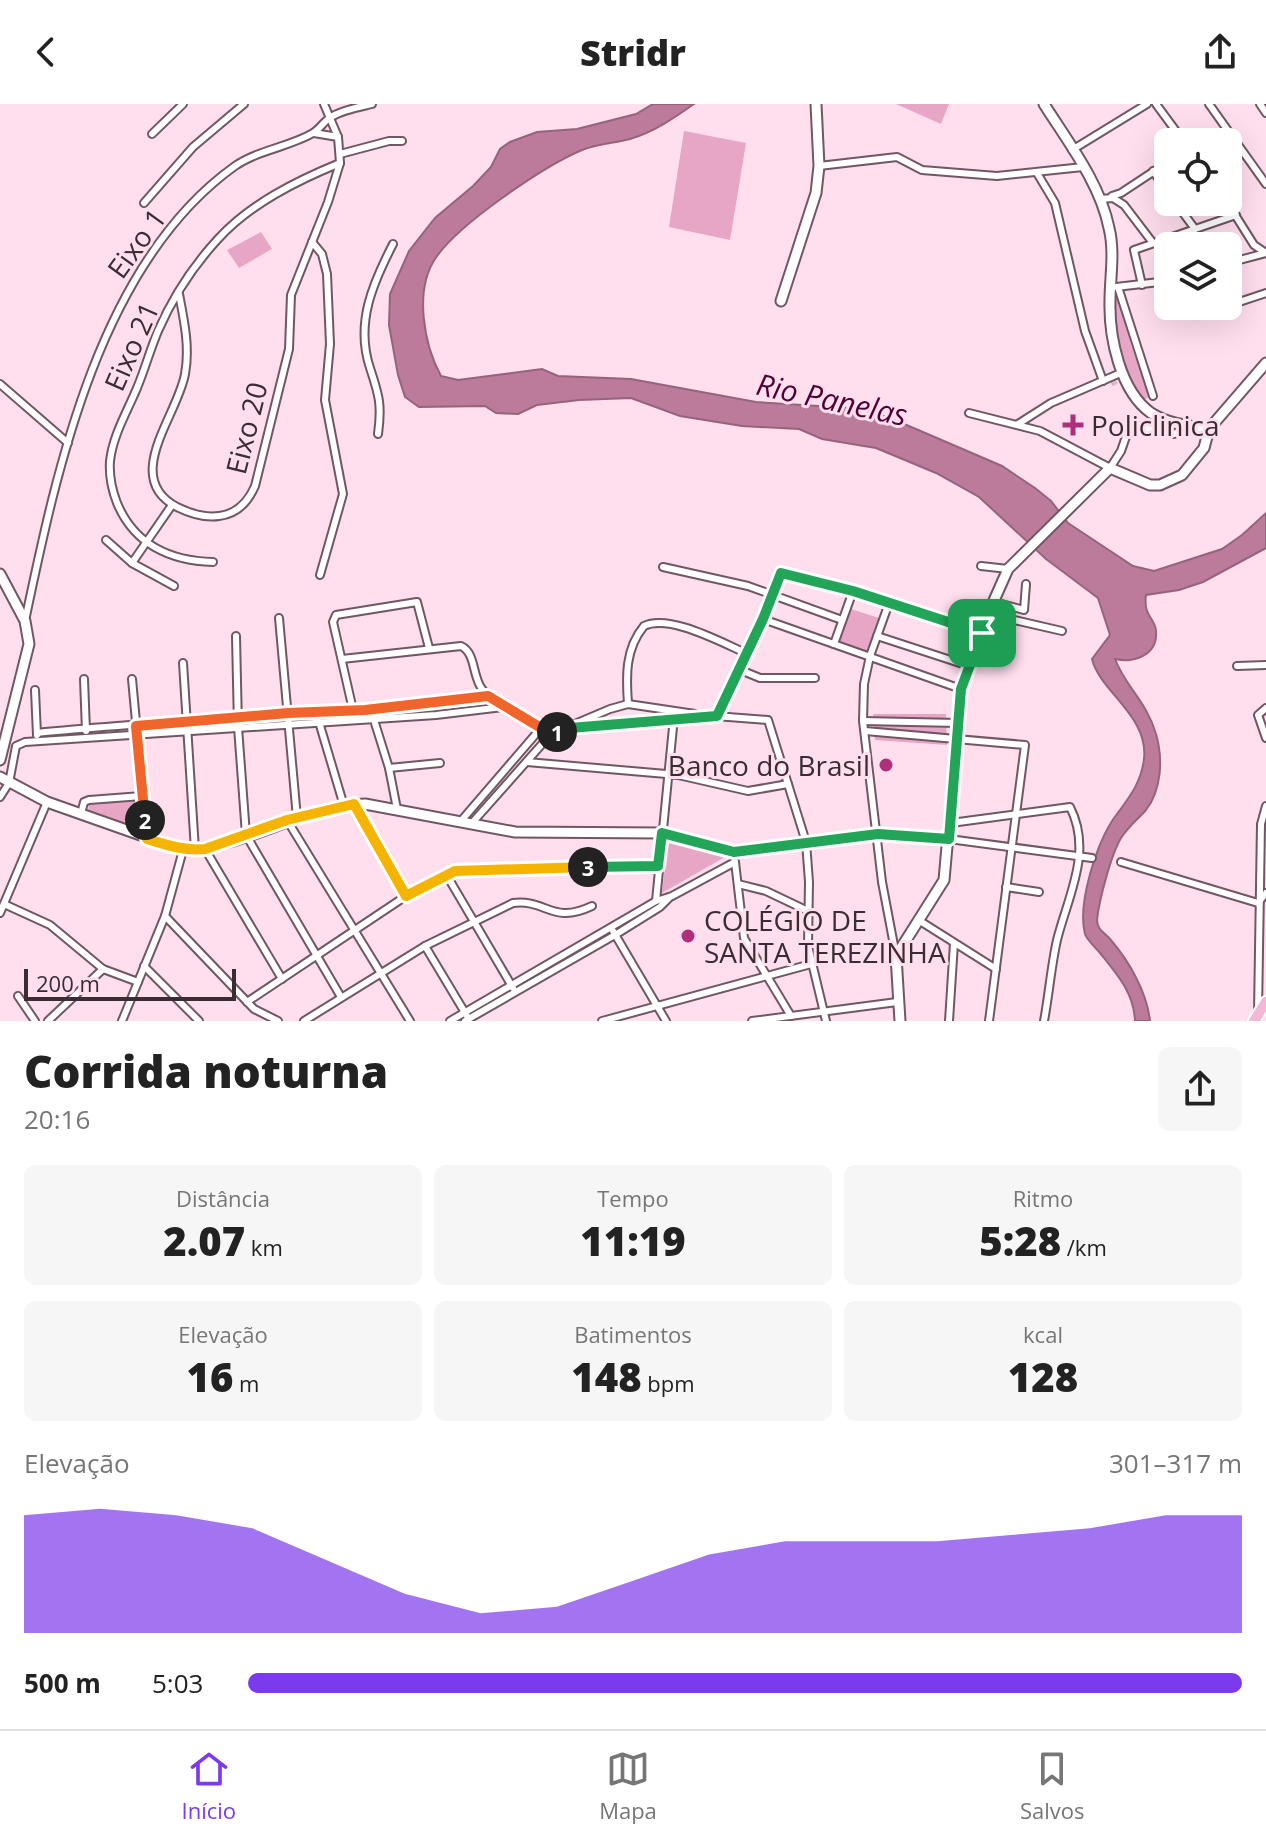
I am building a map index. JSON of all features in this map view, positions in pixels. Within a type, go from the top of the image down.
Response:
[{"type":"main road","points":[[1256,1019],[1266,1002]]},
{"type":"street","points":[[152,134],[183,104]]},
{"type":"street","points":[[144,203],[193,147],[244,104]]},
{"type":"street","points":[[324,104],[338,137],[340,163]]},
{"type":"street","points":[[314,133],[330,117],[372,104]]},
{"type":"street","points":[[781,301],[814,202],[819,166],[816,104]]},
{"type":"street","points":[[1072,150],[1147,104]]},
{"type":"street","points":[[1156,104],[1174,128]]},
{"type":"street","points":[[1209,104],[1266,184]]},
{"type":"street","points":[[1260,104],[1266,113]]},
{"type":"street","points":[[1047,105],[1104,198],[1114,287],[1110,313],[1123,372],[1134,394],[1153,414],[1209,429]]},
{"type":"street","points":[[314,133],[338,137]]},
{"type":"street","name":"Eixo 1","points":[[25,621],[68,443],[116,313],[128,290],[190,207],[238,164],[314,133]]},
{"type":"street","points":[[340,154],[377,143],[402,141]]},
{"type":"street","points":[[819,166],[897,157],[914,168],[931,172],[997,176],[1083,167]]},
{"type":"street","name":"Eixo 20","points":[[172,505],[197,516],[221,516],[236,510],[250,498],[289,349],[291,295],[340,163]]},
{"type":"street","name":"Eixo 21","points":[[213,562],[179,559],[145,542],[132,530],[120,510],[112,487],[110,464],[115,439],[155,340],[179,294],[207,252],[239,218],[280,192],[340,163]]},
{"type":"street","points":[[1104,198],[1121,193],[1153,171]]},
{"type":"street","points":[[1037,173],[1053,197],[1085,331],[1103,381]]},
{"type":"street","points":[[1104,198],[1124,205],[1153,243]]},
{"type":"street","points":[[1185,216],[1195,229]]},
{"type":"street","points":[[1142,285],[1134,250],[1233,216]]},
{"type":"street","points":[[1237,216],[1254,245],[1266,253]]},
{"type":"street","points":[[312,242],[324,260],[327,274],[330,344],[325,400],[343,494],[320,575]]},
{"type":"street","points":[[378,434],[382,407],[369,367],[364,317],[374,281],[393,244]]},
{"type":"street","points":[[1254,245],[1254,256]]},
{"type":"street","points":[[1242,259],[1266,253]]},
{"type":"street","points":[[1114,287],[1154,283]]},
{"type":"street","points":[[1114,287],[1153,396]]},
{"type":"street","points":[[1242,302],[1266,293]]},
{"type":"street","points":[[132,563],[172,505],[160,491],[151,460],[175,408],[185,374],[187,347],[179,294]]},
{"type":"street","points":[[969,413],[1018,424],[1063,442],[1110,468],[1150,485],[1172,481],[1198,458],[1207,443],[1209,429],[1266,363]]},
{"type":"street","points":[[1018,424],[1051,403],[1123,372]]},
{"type":"street","points":[[0,384],[68,443]]},
{"type":"street","points":[[896,956],[942,887],[951,823],[961,689],[1008,569],[1110,468],[1121,451],[1130,425],[1174,434],[1191,426]]},
{"type":"street","points":[[106,540],[132,563],[174,586]]},
{"type":"street","points":[[981,566],[1008,569]]},
{"type":"street","points":[[663,567],[712,576],[842,620]]},
{"type":"street","points":[[717,716],[781,573],[853,591],[982,633]]},
{"type":"street","points":[[0,574],[25,621],[29,644],[0,760]]},
{"type":"street","points":[[994,602],[1024,610],[1026,584]]},
{"type":"street","points":[[834,644],[853,591]]},
{"type":"street","points":[[353,710],[333,622],[336,615],[417,602],[429,648]]},
{"type":"street","points":[[889,603],[870,656],[864,684],[863,717],[882,882],[896,956],[900,1021]]},
{"type":"street","points":[[988,614],[1062,631]]},
{"type":"street","points":[[279,618],[289,725],[292,819],[410,1021]]},
{"type":"street","points":[[763,619],[961,689]]},
{"type":"street","points":[[628,704],[627,663],[635,638],[644,626],[660,622],[746,653]]},
{"type":"street","points":[[236,636],[238,727],[246,835],[341,997]]},
{"type":"street","points":[[877,636],[969,666]]},
{"type":"street","points":[[342,659],[454,646],[468,650],[477,680],[488,696],[551,734]]},
{"type":"street","points":[[183,663],[200,849],[282,979]]},
{"type":"street","points":[[1237,666],[1266,665]]},
{"type":"street","points":[[738,669],[760,678],[815,678]]},
{"type":"street","points":[[84,679],[86,739]]},
{"type":"street","points":[[132,679],[147,839]]},
{"type":"street","points":[[35,690],[37,742]]},
{"type":"street","points":[[37,733],[353,710],[488,696]]},
{"type":"street","points":[[467,822],[551,734],[610,709],[628,704],[702,715],[768,720],[806,842],[811,964],[826,1021]]},
{"type":"street","points":[[0,797],[16,746],[25,742],[374,720],[503,707]]},
{"type":"street","points":[[1266,708],[1258,715],[1266,738]]},
{"type":"street","points":[[658,904],[658,866],[674,711]]},
{"type":"street","points":[[570,728],[674,721],[702,715]]},
{"type":"street","points":[[863,717],[958,723]]},
{"type":"street","points":[[374,720],[389,768],[397,809]]},
{"type":"street","points":[[319,722],[349,805],[406,896]]},
{"type":"street","points":[[467,822],[541,728]]},
{"type":"street","points":[[865,731],[1025,745],[989,1021]]},
{"type":"street","points":[[527,762],[668,774],[748,791],[788,784]]},
{"type":"street","points":[[389,768],[440,763]]},
{"type":"street","points":[[4,780],[47,802],[183,850],[200,849],[292,819],[349,805],[397,809],[515,832],[662,833],[735,857]]},
{"type":"street","points":[[81,814],[84,802],[89,800],[142,796]]},
{"type":"street","points":[[0,913],[47,802]]},
{"type":"street","points":[[1256,1019],[1261,824],[1266,806]]},
{"type":"street","points":[[951,823],[1070,807],[1077,826],[1081,856],[1058,938],[1044,1021]]},
{"type":"street","points":[[450,1021],[466,1017],[514,990],[735,857],[806,842],[878,834],[949,839],[1092,858]]},
{"type":"street","points":[[122,1021],[165,916],[183,850]]},
{"type":"street","points":[[735,857],[742,931],[791,1016]]},
{"type":"street","points":[[1121,862],[1258,903]]},
{"type":"street","points":[[247,1002],[406,896],[455,871],[658,866]]},
{"type":"street","points":[[446,874],[514,990]]},
{"type":"street","points":[[738,884],[766,891],[808,911]]},
{"type":"street","points":[[1006,887],[1039,892]]},
{"type":"street","points":[[1258,903],[1266,893]]},
{"type":"street","points":[[304,1021],[425,946],[516,902],[567,915],[592,906]]},
{"type":"street","points":[[4,904],[50,925],[103,969],[138,982]]},
{"type":"street","points":[[165,916],[247,1002],[278,1021]]},
{"type":"street","points":[[920,921],[996,969]]},
{"type":"street","points":[[612,931],[666,1021]]},
{"type":"street","points":[[949,1021],[954,943]]},
{"type":"street","points":[[425,946],[466,1017]]},
{"type":"street","points":[[602,1021],[811,964]]},
{"type":"street","points":[[144,966],[199,1021]]},
{"type":"street","points":[[48,1021],[103,969]]},
{"type":"street","points":[[18,996],[35,1021]]},
{"type":"street","points":[[752,1021],[897,1002]]},
{"type":"street","points":[[253,1021],[262,1013]]},
{"type":"shaded area","points":[[653,104],[694,104],[647,133],[582,150],[546,169],[481,214],[435,259],[423,302],[426,334],[441,376],[458,380],[542,369],[558,376],[631,379],[756,402],[851,408],[888,417],[1002,466],[1051,501],[1068,523],[1133,566],[1154,571],[1222,549],[1266,513],[1266,548],[1203,582],[1179,590],[1146,595],[1146,608],[1154,623],[1156,640],[1143,656],[1129,660],[1115,659],[1152,723],[1158,743],[1160,773],[1151,802],[1117,846],[1100,901],[1097,923],[1136,977],[1150,1021],[1135,1021],[1132,1002],[1124,984],[1087,939],[1083,921],[1086,890],[1095,858],[1114,818],[1137,784],[1144,759],[1144,744],[1139,730],[1104,682],[1092,659],[1110,635],[1098,598],[1046,559],[979,497],[936,473],[876,448],[822,439],[799,429],[742,426],[680,416],[631,398],[537,405],[518,414],[496,413],[485,406],[419,407],[405,397],[389,325],[390,294],[409,251],[435,218],[473,186],[491,167],[500,149],[510,142],[537,132],[577,129],[636,114]]},
{"type":"shaded area","points":[[896,104],[949,104],[941,124]]},
{"type":"shaded area","points":[[684,131],[746,143],[730,240],[669,227]]},
{"type":"shaded area","points":[[261,232],[272,249],[239,268],[227,250]]},
{"type":"shaded area","points":[[1115,295],[1119,299],[1131,345],[1150,396],[1144,400],[1129,377],[1120,350]]},
{"type":"shaded area","points":[[851,609],[882,619],[868,653],[837,643]]},
{"type":"shaded area","points":[[873,714],[946,714],[947,745],[875,740]]},
{"type":"shaded area","points":[[139,799],[142,832],[88,813],[89,804]]},
{"type":"shaded area","points":[[668,840],[725,857],[662,893]]},
{"type":"tunnel","points":[[1110,373],[1115,385]]},
{"type":"place","name":"Policlinica","points":[[1073,425]]},
{"type":"place","name":"Banco do Brasil","points":[[886,765]]},
{"type":"place","name":"COLÉGIO DE SANTA TEREZINHA","points":[[688,936]]},
{"type":"route","points":[[781,573],[853,591],[982,633],[961,689],[949,839],[878,834],[734,852],[662,833],[658,866],[455,871],[406,896],[354,804],[287,820],[205,849],[183,850],[147,839],[136,726],[365,710],[488,696],[551,734],[570,728],[717,716],[781,573]]},
{"type":"water label","name":"Rio Panelas","points":[[832,399]]}]
